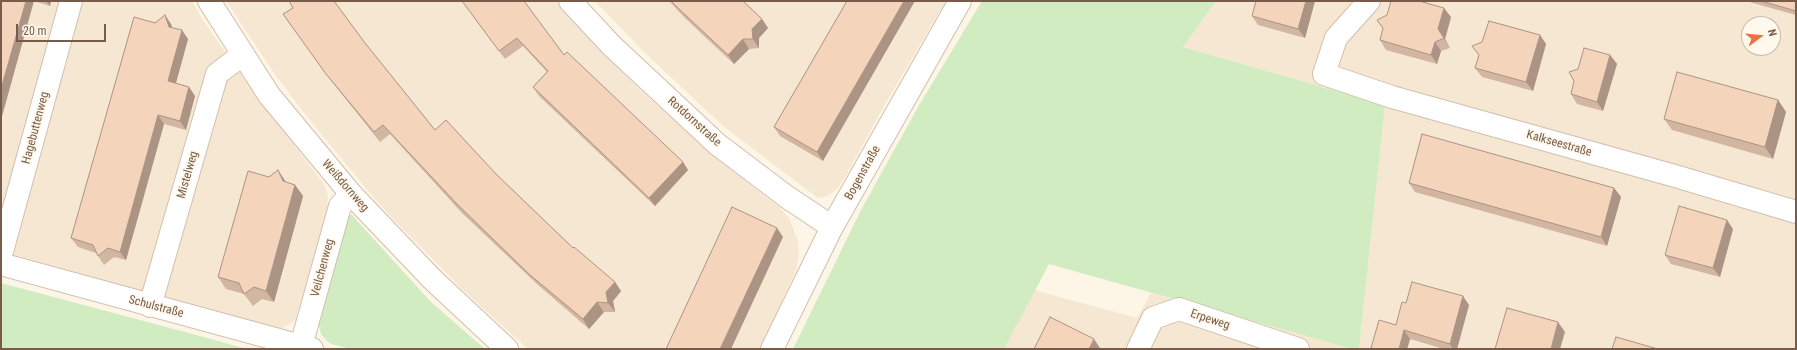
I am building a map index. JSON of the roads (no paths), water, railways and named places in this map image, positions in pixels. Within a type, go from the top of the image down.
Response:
[{"type":"street","name":"Hagebuttenweg","points":[[1,255],[71,1]]},
{"type":"street","name":"Weißdornweg","points":[[209,1],[242,55],[269,94],[351,194],[432,279],[507,349]]},
{"type":"street","name":"Rotdornstraße","points":[[570,1],[612,46],[717,144],[787,197],[832,227]]},
{"type":"street","name":"Bogenstraße","points":[[772,349],[832,227],[960,1]]},
{"type":"street","name":"Kalkseestraße","points":[[1368,1],[1336,38],[1324,74],[1392,97],[1667,174],[1796,212]]},
{"type":"street","name":"Mistelweg","points":[[150,306],[217,74],[242,55]]},
{"type":"street","name":"Veilchenweg","points":[[307,347],[340,206],[351,194]]},
{"type":"street","name":"Schulstraße","points":[[1,264],[150,306],[307,347]]},
{"type":"street","name":"Erpeweg","points":[[1138,349],[1154,318],[1179,310],[1298,349]]}]
